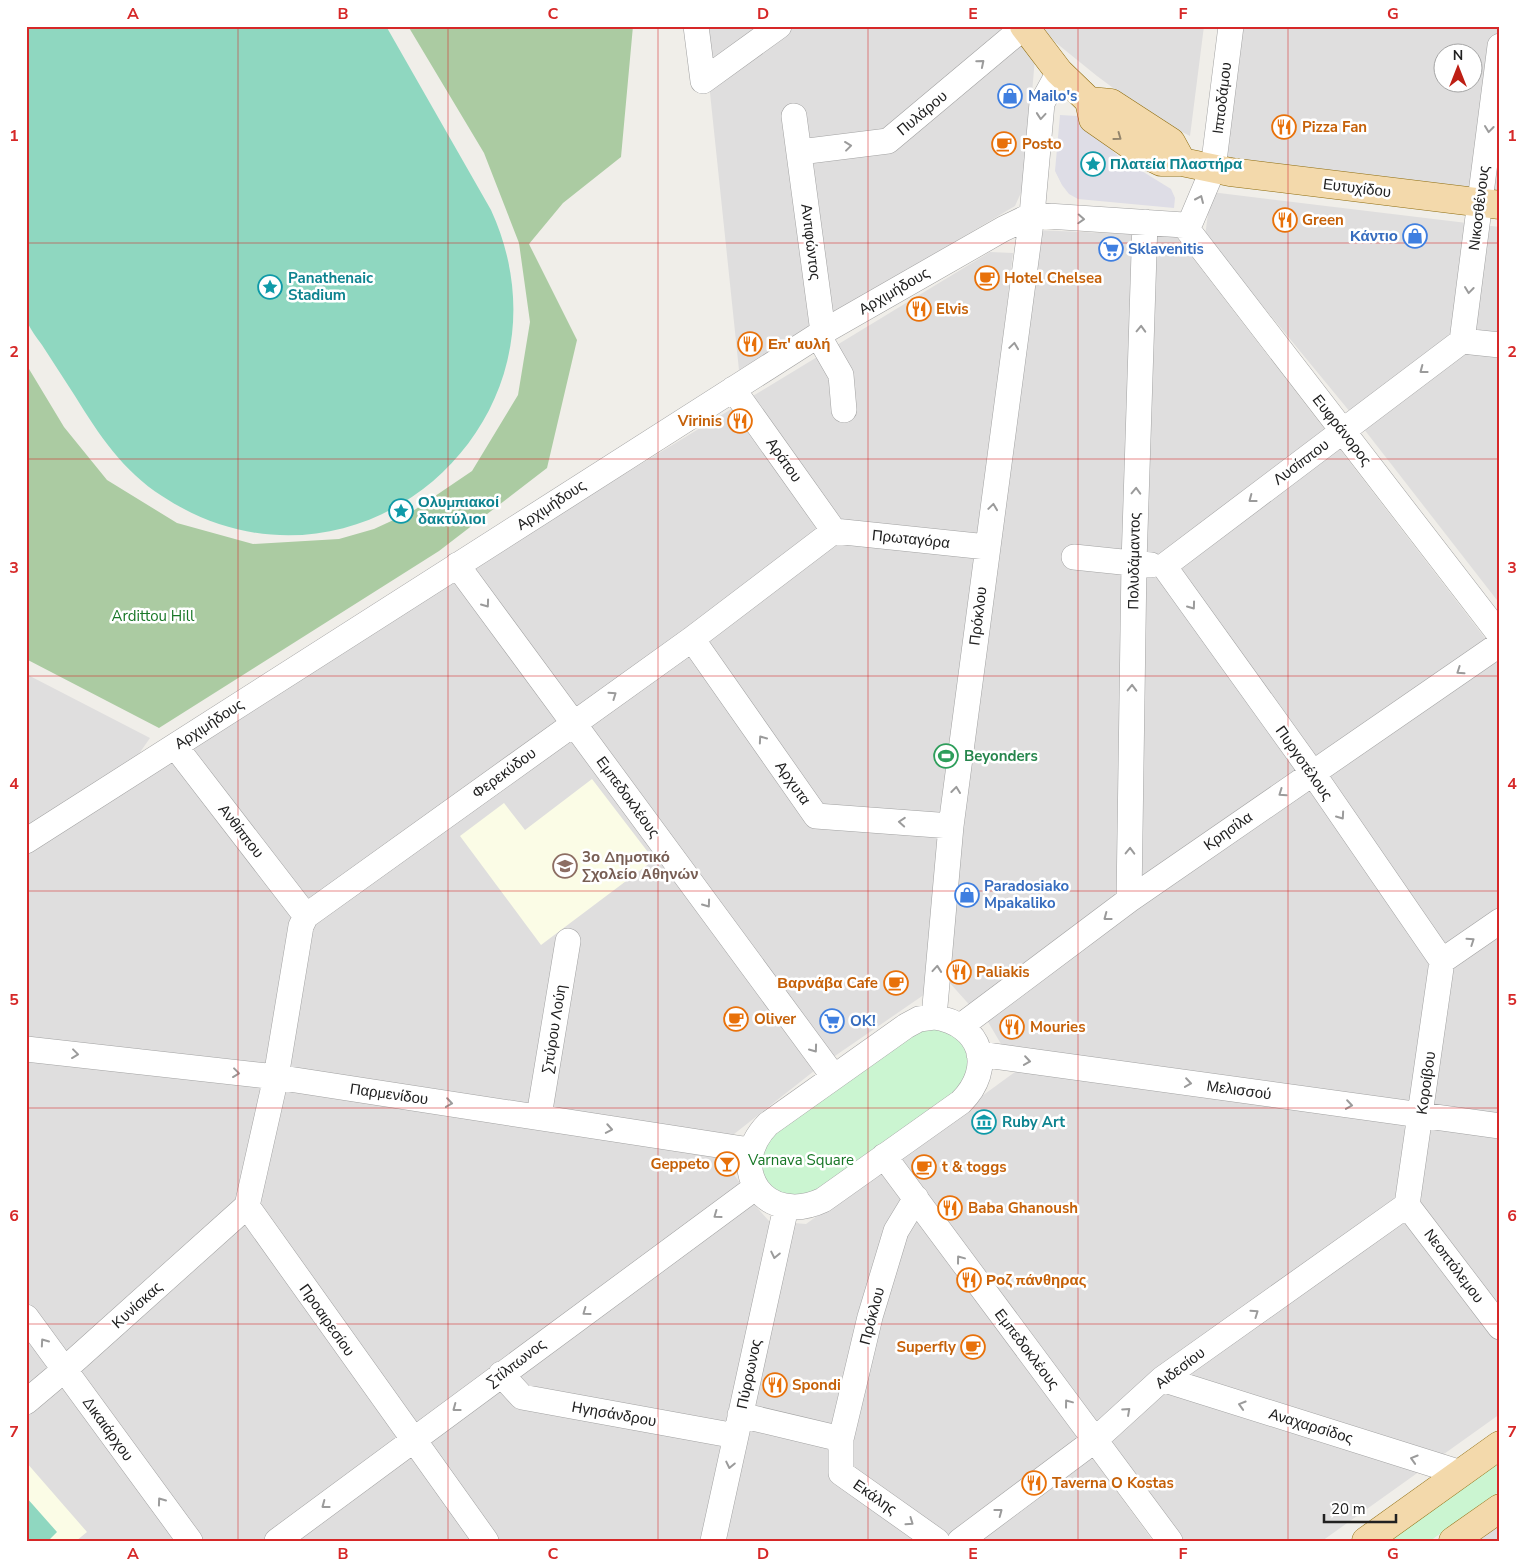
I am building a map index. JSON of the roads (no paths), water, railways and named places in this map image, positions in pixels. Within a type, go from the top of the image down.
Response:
[{"type":"main road","points":[[1024,26],[1059,72]]},
{"type":"main road","name":"Ευτυχίδου","points":[[1059,72],[1089,101],[1093,118],[1139,151],[1161,162],[1182,162],[1213,170],[1490,204]]},
{"type":"main road","points":[[1366,1541],[1500,1446]]},
{"type":"main road","points":[[1453,1541],[1500,1508]]},
{"type":"street","points":[[696,26],[703,81],[779,26]]},
{"type":"street","name":"Πυλάρου","points":[[800,152],[888,141],[1024,26]]},
{"type":"street","name":"Ιπποδάμου","points":[[1213,170],[1231,26]]},
{"type":"street","name":"Νικοσθένους","points":[[1462,341],[1490,204],[1500,46]]},
{"type":"street","points":[[1059,72],[1042,103],[1032,215],[1184,225],[1191,221],[1213,170]]},
{"type":"street","name":"Αντιφώντος","points":[[794,116],[800,152],[820,333]]},
{"type":"street","name":"Αρχιμήδους","points":[[26,841],[820,333],[1003,229],[1032,215]]},
{"type":"street","name":"Πρόκλου","points":[[934,1017],[951,826],[1032,215]]},
{"type":"street","name":"Πολυδάμαντος","points":[[1129,900],[1134,563],[1144,222]]},
{"type":"street","name":"Ευφράνορος","points":[[1184,225],[1500,635]]},
{"type":"street","points":[[820,333],[842,375],[844,410]]},
{"type":"street","points":[[1462,341],[1500,345]]},
{"type":"street","name":"Λυσίππου","points":[[1164,566],[1462,341]]},
{"type":"street","name":"Αράτου","points":[[733,389],[834,531]]},
{"type":"street","name":"Πρωταγόρα","points":[[834,531],[987,547]]},
{"type":"street","name":"Φερεκύδου","points":[[306,916],[692,639],[834,531]]},
{"type":"street","points":[[1074,557],[1164,566]]},
{"type":"street","name":"Εμπεδοκλέους","points":[[457,565],[834,1077]]},
{"type":"street","name":"Πυργοτέλους","points":[[1164,566],[1312,772],[1442,961]]},
{"type":"street","name":"Αρχυτα","points":[[692,639],[816,816],[951,826]]},
{"type":"street","name":"Κρησίλα","points":[[961,1026],[1129,900],[1500,644]]},
{"type":"street","name":"Ανθίππου","points":[[175,746],[306,916]]},
{"type":"street","points":[[247,1206],[276,1077],[301,926],[306,916]]},
{"type":"street","points":[[1442,961],[1500,922]]},
{"type":"street","name":"Σπύρου Λούη","points":[[540,1116],[568,941]]},
{"type":"street","name":"Κοροίβου","points":[[1408,1204],[1422,1115],[1442,961]]},
{"type":"street","points":[[934,1017],[948,1019],[961,1026],[972,1036],[979,1054],[981,1064],[978,1079],[971,1091],[961,1102],[823,1200],[808,1207],[786,1207],[776,1204],[763,1196],[756,1186],[749,1167],[750,1150],[757,1136],[768,1124],[906,1026],[919,1019],[934,1017]]},
{"type":"street","name":"Παρμενίδου","points":[[26,1049],[276,1077],[540,1116],[689,1142],[750,1150]]},
{"type":"street","name":"Μελισσού","points":[[979,1054],[1500,1126]]},
{"type":"street","name":"Εμπεδοκλέους","points":[[884,1156],[1170,1541]]},
{"type":"street","name":"Στίλπωνος","points":[[277,1541],[756,1186]]},
{"type":"street","name":"Πρόκλου","points":[[841,1439],[870,1317],[896,1231],[916,1198]]},
{"type":"street","name":"Νεοπτόλεμου","points":[[1408,1204],[1500,1327]]},
{"type":"street","name":"Αιδεσίου","points":[[960,1541],[1095,1440],[1162,1380],[1408,1204]]},
{"type":"street","name":"Κυνίσκας","points":[[26,1402],[247,1206]]},
{"type":"street","name":"Προαιρεσίου","points":[[247,1206],[485,1541]]},
{"type":"street","name":"Πύρρωνος","points":[[713,1541],[786,1207]]},
{"type":"street","name":"Δικαιάρχου","points":[[26,1317],[190,1541]]},
{"type":"street","name":"Ηγησάνδρου","points":[[501,1374],[522,1397],[841,1439]]},
{"type":"street","name":"Αναχαρσίδος","points":[[1162,1380],[1460,1473]]},
{"type":"street","name":"Εκάλης","points":[[841,1439],[841,1473],[937,1541]]},
{"type":"place","name":"Mailo's","points":[[1010,96]]},
{"type":"place","name":"Pizza Fan","points":[[1284,127]]},
{"type":"place","name":"Posto","points":[[1004,144]]},
{"type":"place","name":"Πλατεία Πλαστήρα","points":[[1093,164]]},
{"type":"place","name":"Green","points":[[1285,220]]},
{"type":"place","name":"Κάντιο","points":[[1415,236]]},
{"type":"place","name":"Sklavenitis","points":[[1111,249]]},
{"type":"place","name":"Hotel Chelsea","points":[[987,278]]},
{"type":"place","name":"Panathenaic Stadium","points":[[270,287]]},
{"type":"place","name":"Elvis","points":[[919,309]]},
{"type":"place","name":"Επ' αυλή","points":[[750,344]]},
{"type":"place","name":"Virinis","points":[[740,421]]},
{"type":"place","name":"Ολυμπιακοί δακτύλιοι","points":[[401,511]]},
{"type":"place","name":"Beyonders","points":[[946,756]]},
{"type":"place","name":"3ο Δημοτικό Σχολείο Αθηνών","points":[[565,866]]},
{"type":"place","name":"Paradosiako Mpakaliko","points":[[967,895]]},
{"type":"place","name":"Paliakis","points":[[959,972]]},
{"type":"place","name":"Βαρνάβα Cafe","points":[[896,983]]},
{"type":"place","name":"Oliver","points":[[736,1019]]},
{"type":"place","name":"OK!","points":[[832,1021]]},
{"type":"place","name":"Mouries","points":[[1012,1027]]},
{"type":"place","name":"Ruby Art","points":[[984,1122]]},
{"type":"place","name":"Geppeto","points":[[727,1164]]},
{"type":"place","name":"t & toggs","points":[[924,1167]]},
{"type":"place","name":"Baba Ghanoush","points":[[950,1208]]},
{"type":"place","name":"Ροζ πάνθηρας","points":[[969,1280]]},
{"type":"place","name":"Superfly","points":[[973,1347]]},
{"type":"place","name":"Spondi","points":[[775,1385]]},
{"type":"place","name":"Taverna O Kostas","points":[[1034,1483]]},
{"type":"park label","name":"Ardittou Hill","points":[[153,616]]},
{"type":"park label","name":"Varnava Square","points":[[801,1160]]}]
